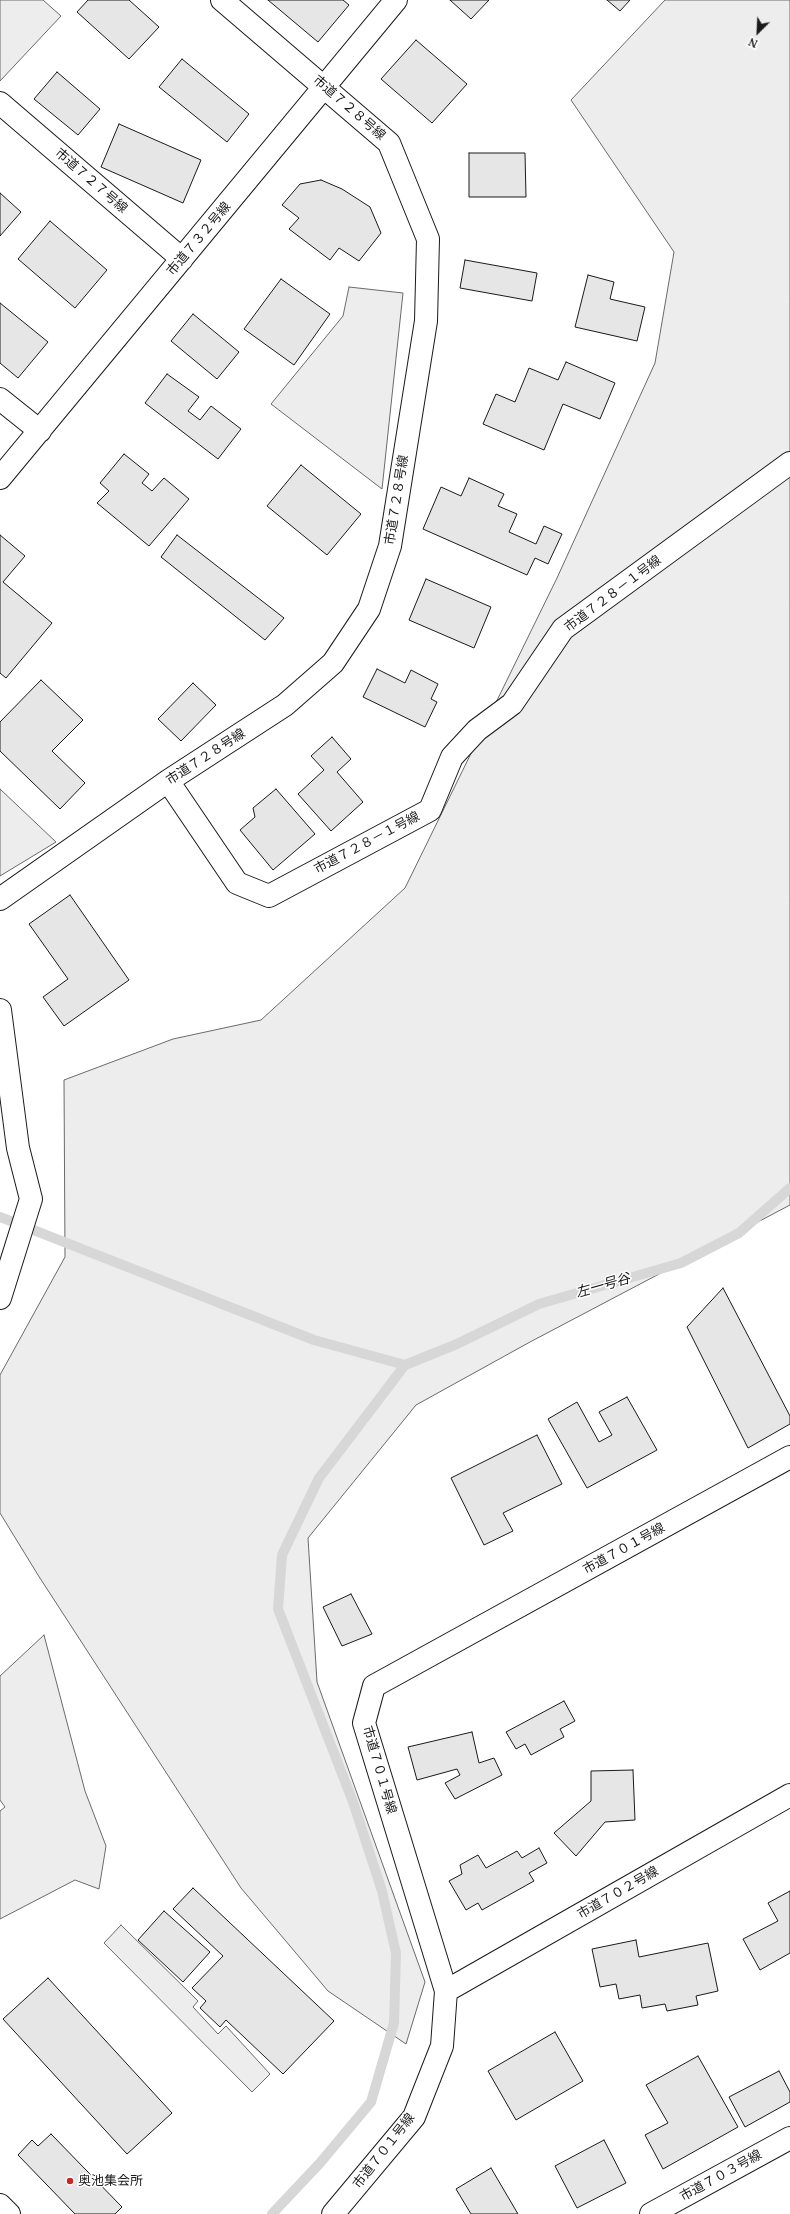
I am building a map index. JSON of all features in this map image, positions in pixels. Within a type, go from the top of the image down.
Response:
[{"type":"street","name":"市道７２８号線","points":[[0,900],[168,781],[285,705],[334,662],[369,609],[390,546],[426,321],[428,239],[389,143],[222,0]]},
{"type":"street","name":"市道７３２号線","points":[[0,478],[396,0]]},
{"type":"street","name":"市道７２７号線","points":[[0,103],[182,259]]},
{"type":"street","points":[[0,399],[40,431]]},
{"type":"street","name":"市道７２８－１号線","points":[[168,781],[237,883],[269,896],[430,810],[452,757],[477,730],[512,704],[563,629],[790,463]]},
{"type":"street","points":[[0,1010],[18,1148],[31,1199],[0,1297]]},
{"type":"street","name":"市道７０１号線","points":[[333,2214],[414,2117],[442,2046],[446,1991],[364,1723],[374,1686],[790,1457]]},
{"type":"street","name":"市道７０２号線","points":[[446,1991],[790,1795]]},
{"type":"street","name":"市道７０３号線","points":[[651,2214],[790,2138]]},
{"type":"street","points":[[0,2205],[9,2214]]},
{"type":"shaded area","points":[[0,0],[43,0],[61,16],[0,81]]},
{"type":"shaded area","points":[[665,0],[790,0],[790,1205],[530,1342],[416,1405],[308,1538],[317,1682],[425,1982],[406,2044],[328,1991],[241,1888],[38,1575],[0,1513],[0,1375],[65,1257],[64,1080],[173,1039],[261,1020],[405,888],[557,578],[655,363],[674,252],[571,100]]},
{"type":"shaded area","points":[[349,287],[403,293],[382,489],[271,404],[343,316]]},
{"type":"shaded area","points":[[0,789],[56,842],[0,876]]},
{"type":"shaded area","points":[[44,1635],[85,1791],[106,1846],[99,1889],[75,1880],[0,1919],[0,1811],[5,1807],[0,1800],[0,1676]]},
{"type":"shaded area","points":[[121,1925],[198,2001],[193,2007],[218,2034],[226,2026],[270,2074],[252,2092],[104,1943]]},
{"type":"building","points":[[88,0],[129,0],[159,27],[129,59],[77,12]]},
{"type":"building","points":[[268,0],[343,0],[349,5],[318,42]]},
{"type":"building","points":[[450,0],[489,0],[471,19]]},
{"type":"building","points":[[607,0],[630,0],[620,11]]},
{"type":"building","points":[[416,40],[467,84],[432,123],[381,79]]},
{"type":"building","points":[[182,59],[249,114],[227,142],[159,87]]},
{"type":"building","points":[[57,72],[100,109],[78,135],[34,99]]},
{"type":"building","points":[[119,124],[201,160],[183,203],[101,167]]},
{"type":"building","points":[[469,153],[525,153],[526,197],[469,197]]},
{"type":"building","points":[[321,180],[342,189],[370,207],[381,233],[359,261],[339,248],[330,260],[289,229],[299,218],[282,205],[300,184]]},
{"type":"building","points":[[0,193],[21,212],[0,236]]},
{"type":"building","points":[[50,221],[107,270],[75,308],[18,259]]},
{"type":"building","points":[[465,260],[537,273],[532,301],[460,288]]},
{"type":"building","points":[[588,275],[614,282],[610,299],[645,307],[637,341],[575,327]]},
{"type":"building","points":[[281,279],[330,314],[294,365],[244,329]]},
{"type":"building","points":[[0,303],[48,342],[18,378],[0,363]]},
{"type":"building","points":[[193,314],[239,352],[217,379],[171,341]]},
{"type":"building","points":[[566,362],[615,383],[600,419],[563,404],[544,450],[483,424],[496,394],[515,402],[529,368],[558,380]]},
{"type":"building","points":[[167,374],[199,397],[188,411],[200,420],[211,406],[241,429],[218,459],[145,403]]},
{"type":"building","points":[[124,454],[149,474],[142,483],[152,491],[164,478],[189,499],[149,546],[97,503],[109,491],[100,483]]},
{"type":"building","points":[[301,465],[361,514],[327,555],[267,506]]},
{"type":"building","points":[[469,478],[504,494],[498,506],[517,514],[509,532],[536,544],[544,526],[562,534],[548,564],[535,558],[527,575],[423,529],[441,487],[461,496]]},
{"type":"building","points":[[0,535],[25,556],[3,582],[52,623],[6,678],[0,673]]},
{"type":"building","points":[[177,535],[284,618],[265,640],[161,557]]},
{"type":"building","points":[[426,579],[491,607],[474,648],[409,620]]},
{"type":"building","points":[[377,669],[405,683],[411,670],[438,684],[431,699],[437,702],[425,727],[363,697]]},
{"type":"building","points":[[41,680],[83,720],[52,751],[85,783],[60,809],[0,751],[0,722]]},
{"type":"building","points":[[193,683],[216,705],[181,741],[158,719]]},
{"type":"building","points":[[332,737],[351,759],[337,772],[363,802],[331,831],[298,794],[324,770],[311,756]]},
{"type":"building","points":[[276,789],[315,834],[273,870],[240,830],[255,817],[253,808]]},
{"type":"building","points":[[70,895],[129,980],[64,1026],[43,997],[68,979],[29,924]]},
{"type":"building","points":[[723,1288],[790,1416],[790,1424],[748,1448],[687,1327]]},
{"type":"building","points":[[627,1397],[657,1450],[587,1488],[548,1419],[577,1402],[599,1442],[612,1435],[599,1412]]},
{"type":"building","points":[[537,1435],[562,1484],[503,1513],[513,1531],[484,1545],[451,1478]]},
{"type":"building","points":[[351,1594],[372,1634],[342,1646],[323,1607]]},
{"type":"building","points":[[564,1701],[575,1721],[560,1729],[564,1737],[531,1755],[525,1744],[516,1749],[506,1732]]},
{"type":"building","points":[[472,1732],[479,1763],[494,1758],[502,1775],[455,1799],[445,1783],[460,1775],[457,1769],[417,1780],[408,1747]]},
{"type":"building","points":[[633,1770],[635,1820],[605,1822],[576,1856],[554,1833],[591,1801],[591,1771]]},
{"type":"building","points":[[539,1848],[547,1863],[529,1873],[534,1881],[482,1910],[478,1903],[466,1910],[449,1881],[462,1874],[460,1865],[478,1855],[486,1868],[517,1851],[522,1858]]},
{"type":"building","points":[[193,1888],[334,2021],[283,2074],[226,2020],[220,2027],[200,2008],[206,2001],[192,1988],[223,1956],[173,1909]]},
{"type":"building","points":[[790,1891],[790,1953],[760,1970],[743,1939],[778,1921],[768,1903]]},
{"type":"building","points":[[164,1911],[210,1952],[183,1982],[138,1940]]},
{"type":"building","points":[[636,1940],[639,1957],[708,1943],[718,1991],[696,1996],[698,2005],[667,2011],[665,2004],[642,2008],[640,1995],[619,1999],[616,1984],[600,1987],[592,1949]]},
{"type":"building","points":[[48,1978],[172,2113],[127,2154],[3,2019]]},
{"type":"building","points":[[555,2032],[583,2081],[516,2120],[488,2071]]},
{"type":"building","points":[[698,2056],[738,2127],[663,2169],[645,2135],[668,2123],[646,2085]]},
{"type":"building","points":[[779,2071],[790,2092],[790,2102],[745,2127],[729,2097]]},
{"type":"building","name":"奥池集会所","points":[[51,2134],[122,2207],[115,2214],[75,2214],[18,2155],[32,2140],[38,2146]]},
{"type":"building","points":[[604,2140],[626,2183],[577,2208],[555,2166]]},
{"type":"building","points":[[491,2168],[518,2214],[471,2214],[456,2189]]},
{"type":"waterway","name":"左一号谷","points":[[405,1365],[457,1344],[539,1304],[681,1263],[739,1233],[790,1188]]},
{"type":"waterway","points":[[0,1217],[314,1340],[405,1365]]},
{"type":"waterway","points":[[272,2214],[320,2163],[371,2102],[394,2023],[396,1953],[382,1891],[353,1802],[278,1609],[282,1555],[319,1478],[405,1365]]},
{"type":"place","name":"奥池集会所","points":[[70,2181]]}]
